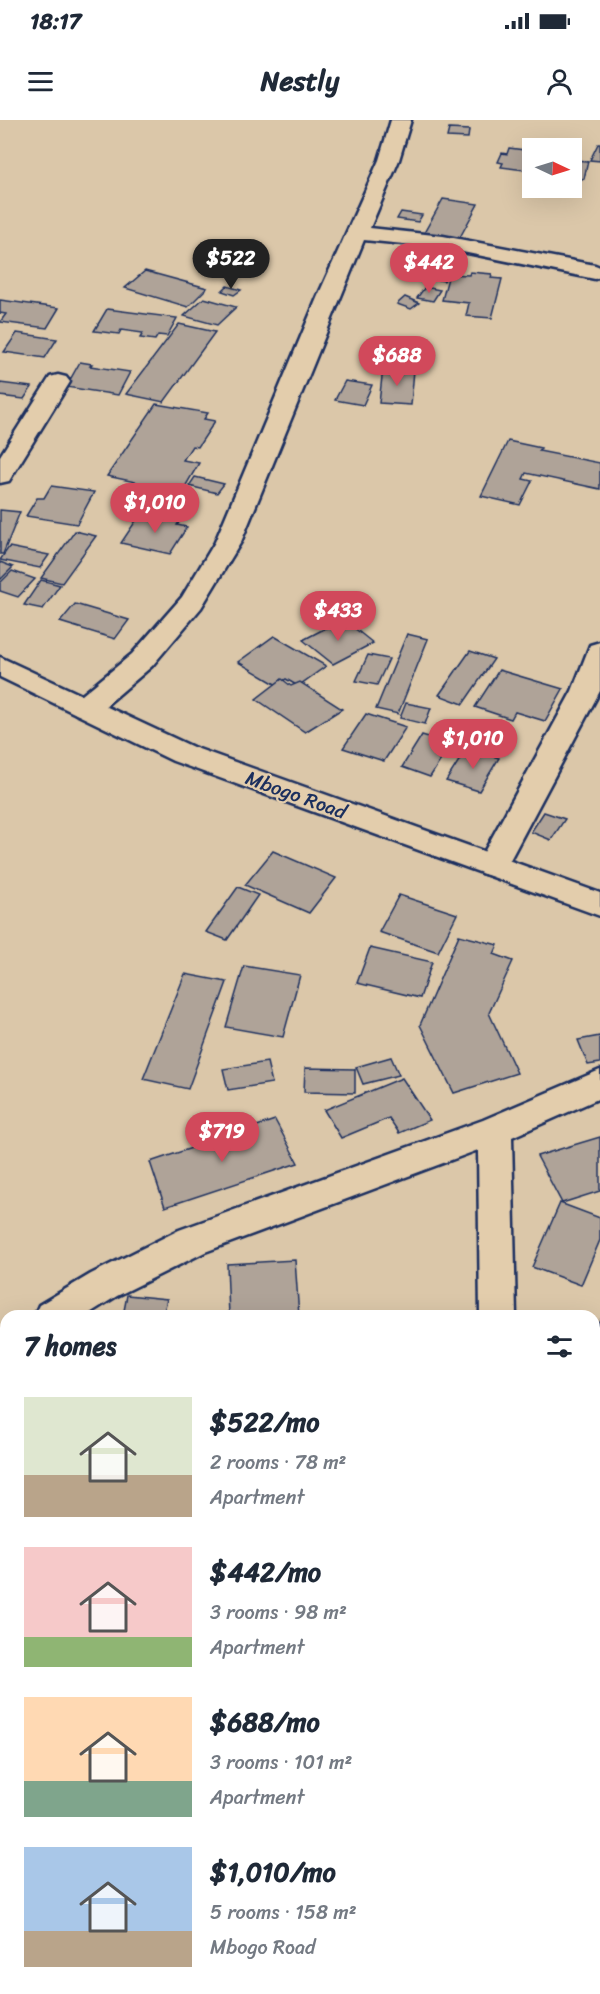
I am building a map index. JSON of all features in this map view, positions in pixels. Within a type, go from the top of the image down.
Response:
[{"type":"street","points":[[86,707],[142,660],[192,602],[228,542],[389,160],[401,120]]},
{"type":"street","points":[[357,233],[443,242],[595,272]]},
{"type":"street","points":[[0,476],[58,382]]},
{"type":"street","points":[[492,865],[586,691],[600,651]]},
{"type":"street","name":"Mbogo Road","points":[[0,666],[183,754],[600,906]]},
{"type":"street","points":[[62,1310],[104,1285],[192,1241],[495,1130],[600,1083]]},
{"type":"street","points":[[495,1130],[498,1310]]},
{"type":"building","points":[[449,129],[469,130],[468,138],[447,137]]},
{"type":"building","points":[[600,144],[600,161],[590,160]]},
{"type":"building","points":[[509,148],[522,150],[522,170],[501,167],[503,163],[498,162],[502,153],[507,154]]},
{"type":"building","points":[[582,161],[588,161],[584,179],[582,179]]},
{"type":"building","points":[[443,199],[478,204],[459,239],[424,233]]},
{"type":"building","points":[[401,212],[422,215],[418,222],[397,219]]},
{"type":"building","points":[[436,249],[459,252],[444,281],[421,277]]},
{"type":"building","points":[[145,271],[207,288],[188,307],[125,288]]},
{"type":"building","points":[[470,272],[492,274],[491,278],[502,279],[492,318],[466,316],[469,303],[442,300],[449,274],[469,275]]},
{"type":"building","points":[[227,286],[241,290],[234,295],[222,291]]},
{"type":"building","points":[[425,287],[440,290],[433,301],[417,298]]},
{"type":"building","points":[[405,297],[419,303],[411,309],[397,304]]},
{"type":"building","points":[[204,298],[236,307],[217,325],[184,316]]},
{"type":"building","points":[[0,300],[59,308],[47,328],[0,322],[6,314],[0,313]]},
{"type":"building","points":[[107,309],[177,318],[167,336],[158,335],[155,340],[140,338],[143,333],[121,330],[119,334],[94,331]]},
{"type":"building","points":[[179,324],[215,332],[164,402],[126,394]]},
{"type":"building","points":[[17,333],[57,339],[45,358],[4,352]]},
{"type":"building","points":[[80,362],[92,364],[90,366],[130,372],[118,395],[66,387]]},
{"type":"building","points":[[383,368],[414,370],[411,405],[379,403]]},
{"type":"building","points":[[345,381],[372,385],[363,405],[335,400]]},
{"type":"building","points":[[0,383],[32,387],[24,399],[0,396]]},
{"type":"building","points":[[156,404],[208,413],[204,419],[215,421],[198,447],[192,446],[183,460],[199,463],[182,492],[107,476]]},
{"type":"building","points":[[508,441],[541,448],[539,451],[600,463],[600,489],[526,473],[523,479],[532,481],[520,505],[481,496]]},
{"type":"building","points":[[195,477],[224,484],[217,493],[189,486]]},
{"type":"building","points":[[51,486],[94,492],[77,524],[26,516],[37,498],[44,498]]},
{"type":"building","points":[[0,510],[20,512],[3,554],[0,554]]},
{"type":"building","points":[[139,516],[157,521],[160,516],[180,521],[177,525],[187,527],[170,554],[121,543]]},
{"type":"building","points":[[75,531],[96,536],[62,583],[41,578]]},
{"type":"building","points":[[9,547],[49,555],[40,568],[0,560]]},
{"type":"building","points":[[0,562],[13,567],[0,580]]},
{"type":"building","points":[[12,571],[35,579],[18,597],[0,591],[0,583]]},
{"type":"building","points":[[41,580],[60,585],[43,609],[24,605]]},
{"type":"building","points":[[75,604],[129,620],[115,639],[60,622]]},
{"type":"building","points":[[343,619],[373,643],[333,664],[303,640]]},
{"type":"building","points":[[407,634],[428,639],[398,714],[376,709]]},
{"type":"building","points":[[274,636],[326,666],[298,686],[286,679],[277,685],[238,662]]},
{"type":"building","points":[[470,651],[494,659],[463,704],[439,695]]},
{"type":"building","points":[[368,655],[389,659],[377,685],[356,681]]},
{"type":"building","points":[[499,670],[563,689],[545,721],[515,712],[511,719],[475,707]]},
{"type":"building","points":[[282,679],[291,686],[300,682],[342,709],[305,732],[256,699]]},
{"type":"building","points":[[406,703],[431,708],[425,724],[400,718]]},
{"type":"building","points":[[366,714],[406,727],[384,761],[343,748]]},
{"type":"building","points":[[422,735],[451,744],[430,777],[402,767]]},
{"type":"building","points":[[467,748],[499,758],[479,791],[446,781]]},
{"type":"building","points":[[544,812],[565,819],[551,840],[531,832]]},
{"type":"building","points":[[273,851],[336,878],[309,913],[245,885]]},
{"type":"building","points":[[238,887],[258,895],[227,940],[206,932]]},
{"type":"building","points":[[399,895],[457,914],[438,952],[379,932]]},
{"type":"building","points":[[459,935],[498,945],[494,954],[513,961],[489,1013],[517,1073],[454,1093],[420,1025]]},
{"type":"building","points":[[370,948],[432,962],[420,998],[357,983]]},
{"type":"building","points":[[244,966],[300,975],[283,1037],[226,1027]]},
{"type":"building","points":[[185,974],[227,982],[188,1089],[143,1079]]},
{"type":"building","points":[[600,1036],[600,1063],[588,1065],[578,1040]]},
{"type":"building","points":[[391,1057],[399,1075],[363,1084],[356,1067]]},
{"type":"building","points":[[267,1062],[272,1083],[228,1090],[223,1069]]},
{"type":"building","points":[[305,1068],[355,1069],[355,1093],[304,1092]]},
{"type":"building","points":[[402,1078],[430,1120],[399,1133],[389,1118],[341,1138],[324,1110]]},
{"type":"building","points":[[275,1120],[298,1163],[165,1207],[150,1162]]},
{"type":"building","points":[[600,1137],[600,1191],[562,1203],[537,1156]]},
{"type":"building","points":[[560,1203],[600,1218],[600,1240],[581,1285],[532,1267]]},
{"type":"building","points":[[295,1260],[299,1310],[229,1310],[227,1264]]},
{"type":"building","points":[[127,1295],[167,1299],[164,1310],[124,1310]]}]
